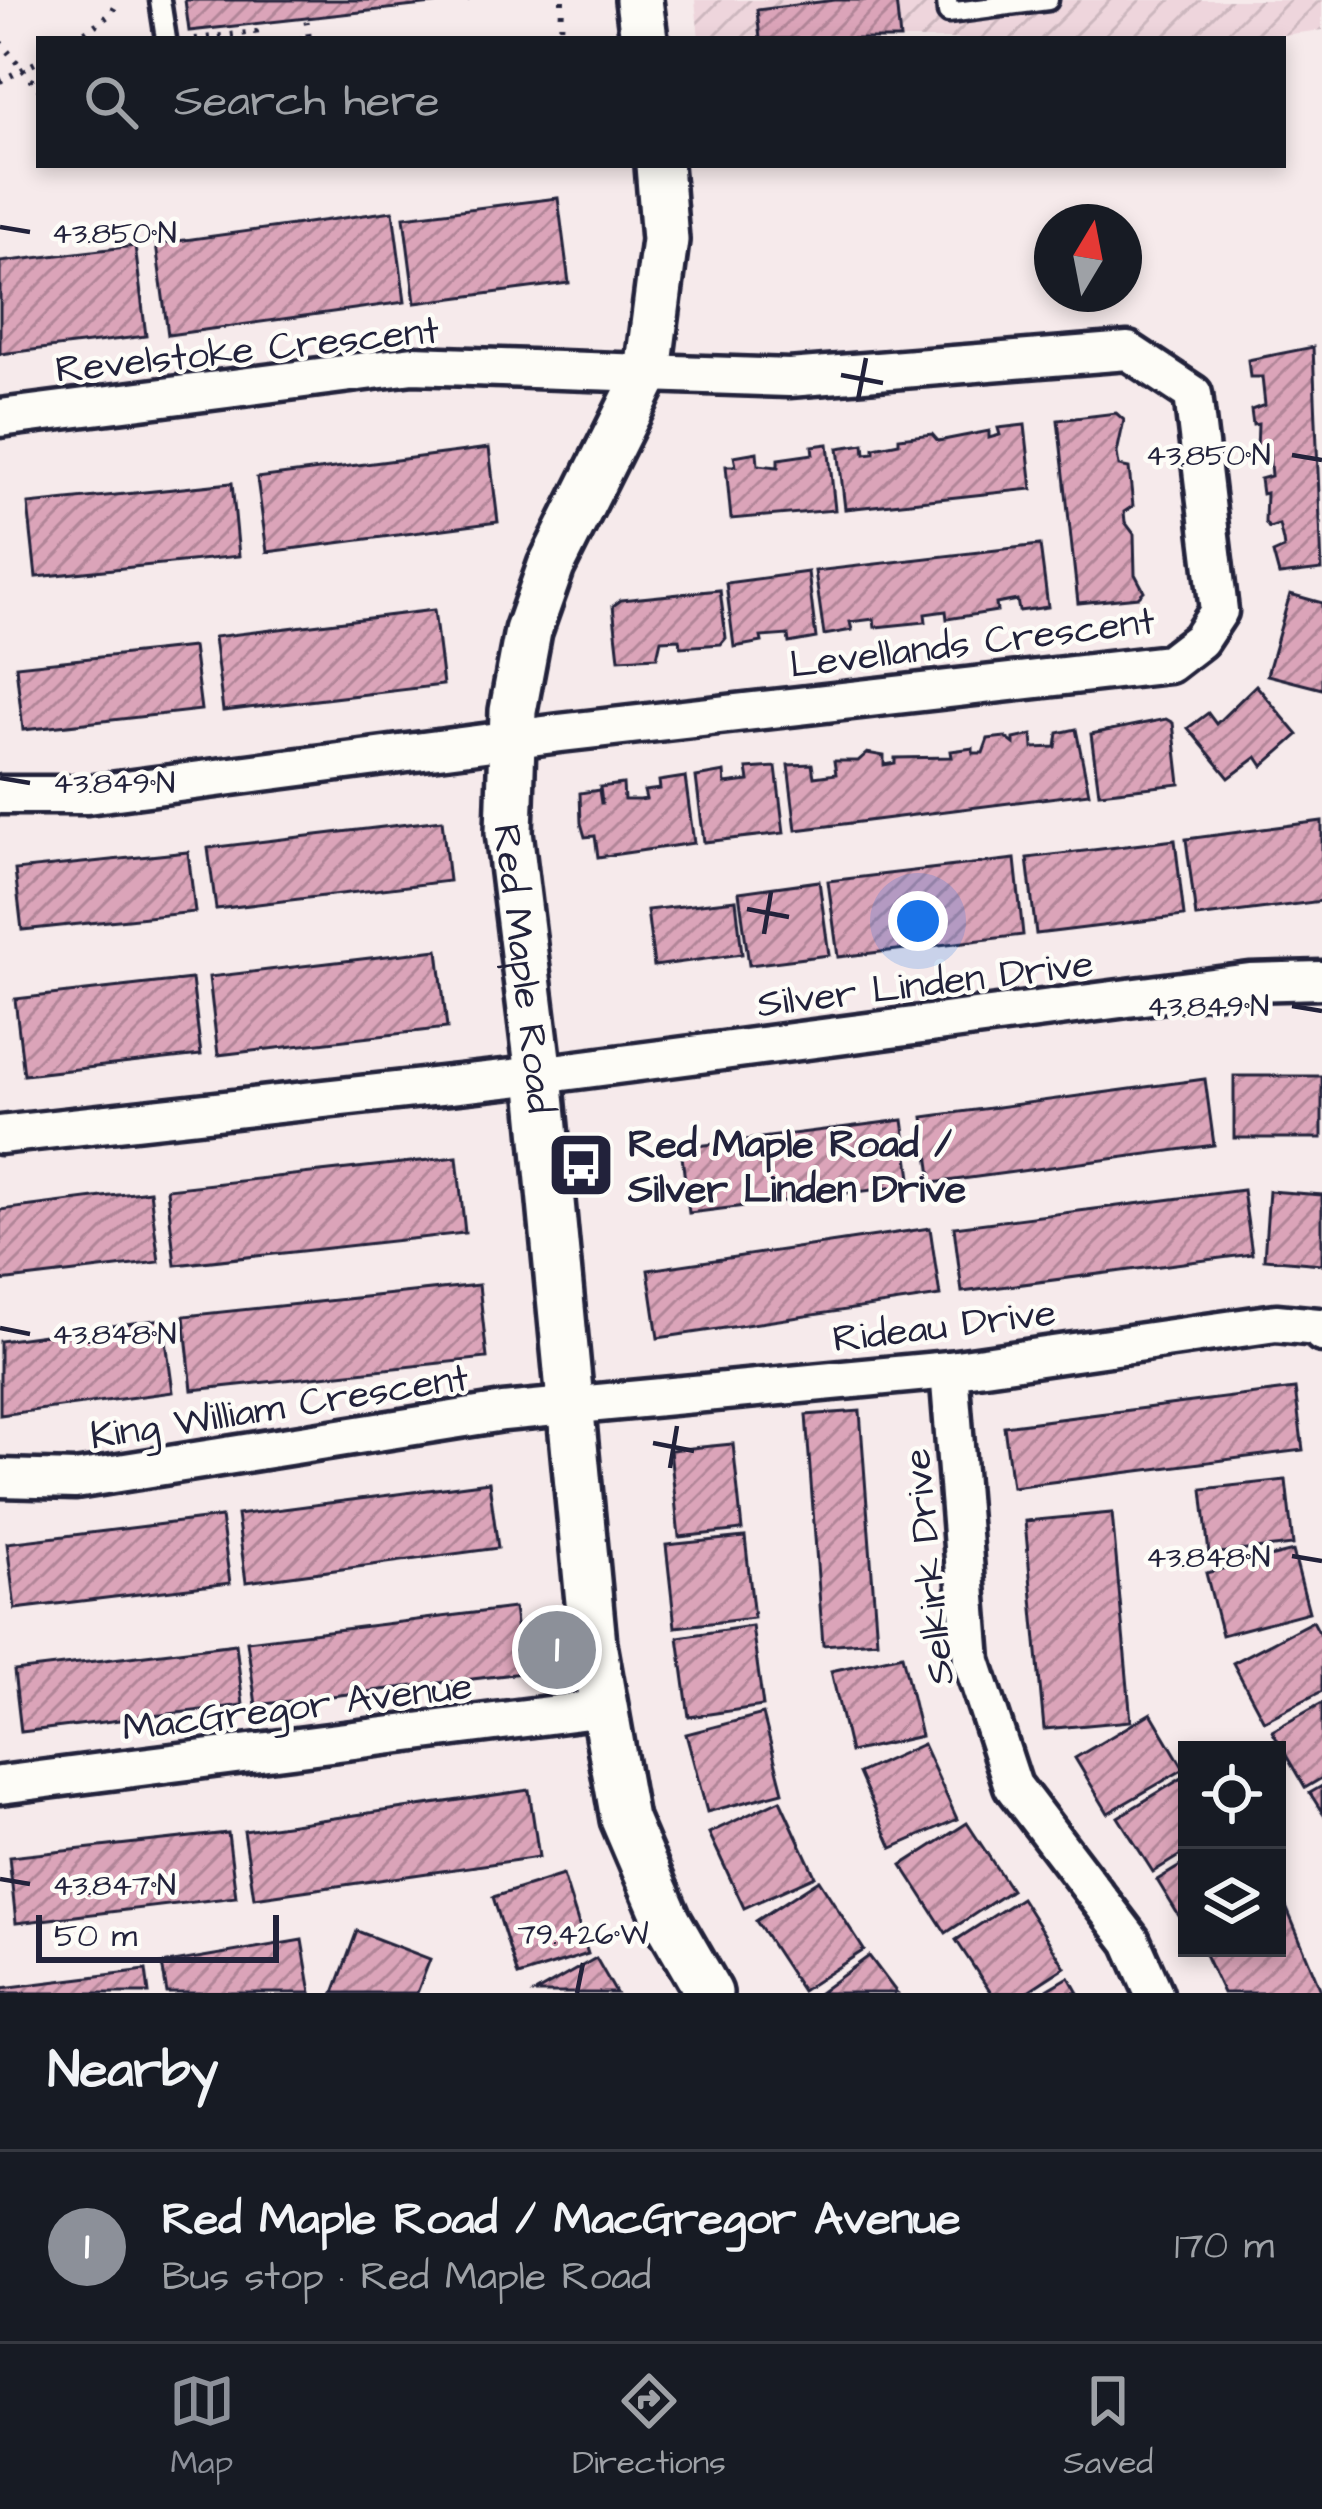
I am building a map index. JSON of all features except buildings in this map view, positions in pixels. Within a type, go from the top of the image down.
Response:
[{"type":"street","points":[[639,0],[644,36]]},
{"type":"street","name":"Red Maple Road","points":[[659,168],[664,240],[648,372],[551,566],[528,631],[513,711],[509,832],[539,1075],[604,1708],[624,1819],[668,1922],[709,1993]]},
{"type":"street","name":"Levellands Crescent","points":[[514,739],[1169,664],[1200,640],[1219,611],[1193,394],[1128,351],[788,378],[648,372]]},
{"type":"street","name":"Revelstoke Crescent","points":[[0,418],[413,365],[648,372]]},
{"type":"street","points":[[0,795],[87,795],[514,739]]},
{"type":"street","name":"Silver Linden Drive","points":[[539,1075],[1250,982],[1322,980]]},
{"type":"street","points":[[0,1135],[539,1075]]},
{"type":"street","name":"Rideau Drive","points":[[571,1404],[949,1370],[1276,1323],[1318,1327],[1322,1333]]},
{"type":"street","name":"Selkirk Drive","points":[[949,1370],[971,1661],[1013,1786],[1130,1941],[1154,1993]]},
{"type":"street","name":"King William Crescent","points":[[0,1478],[74,1480],[571,1404]]},
{"type":"street","name":"MacGregor Avenue","points":[[0,1785],[604,1708]]},
{"type":"lane","points":[[160,0],[166,36]]},
{"type":"lane","points":[[946,0],[948,13],[1048,0]]},
{"type":"path","points":[[79,36],[111,14],[119,0]]},
{"type":"path","points":[[561,36],[562,0]]},
{"type":"path","points":[[306,18],[309,36]]},
{"type":"path","points":[[222,36],[256,32],[257,36]]},
{"type":"path","points":[[0,42],[36,86]]},
{"type":"path","points":[[0,81],[36,63]]},
{"type":"shaded area","points":[[695,0],[1322,0],[1322,30],[1275,36],[699,36]]},
{"type":"place","name":"Red Maple Road / Silver Linden Drive","points":[[581,1165]]},
{"type":"place","name":"Red Maple Road / MacGregor Avenue","points":[[557,1650]]}]
